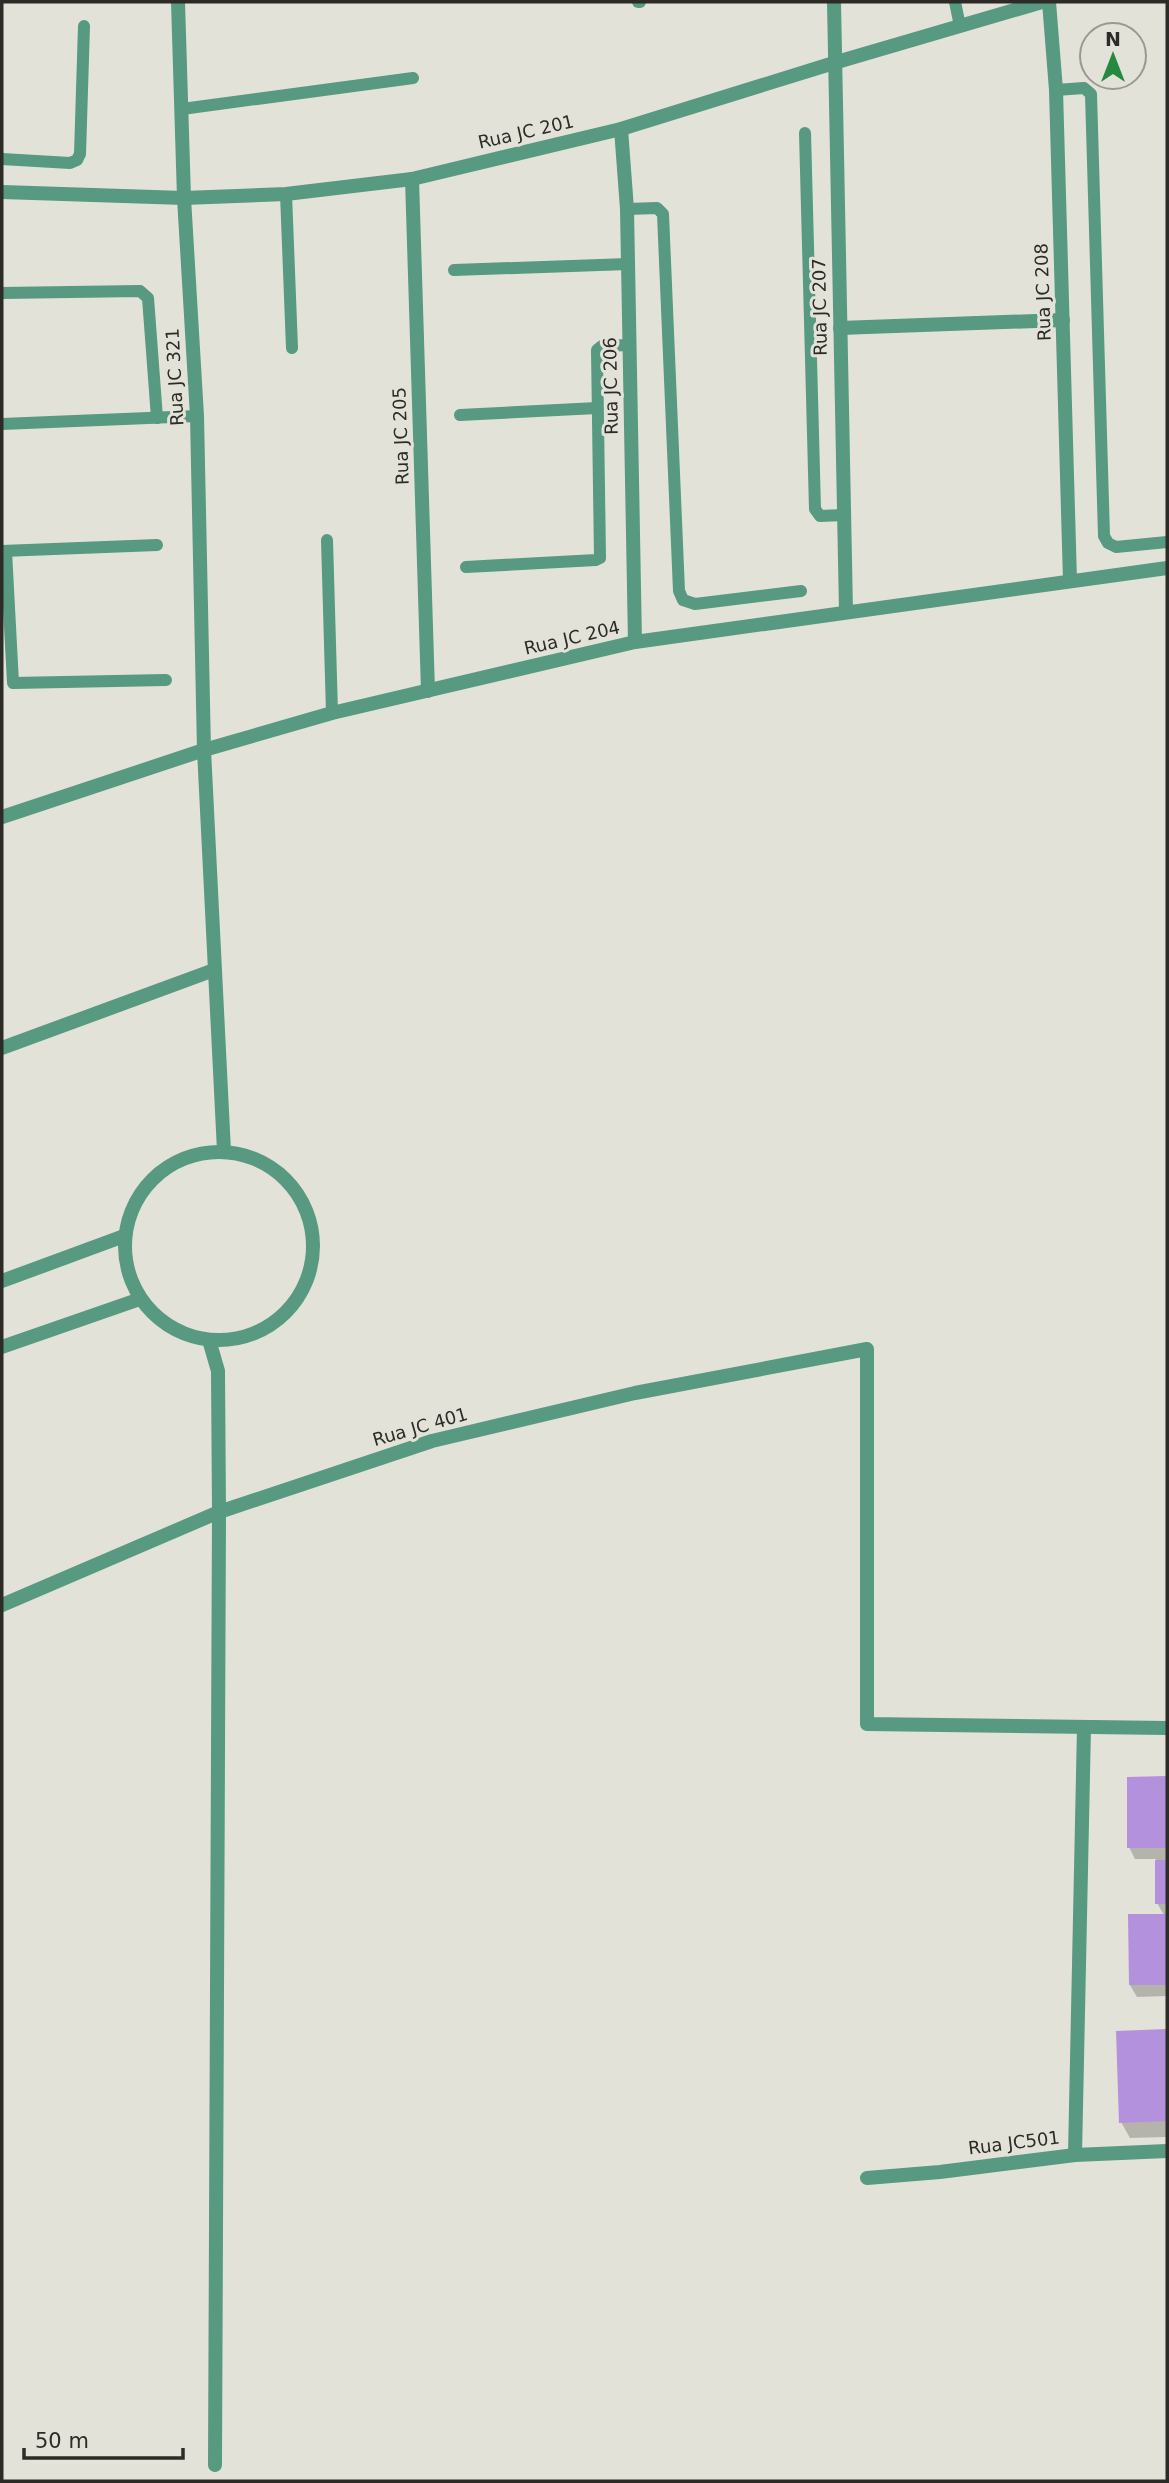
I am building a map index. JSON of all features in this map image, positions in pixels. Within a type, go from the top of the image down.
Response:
[{"type":"street","name":"Rua JC 321","points":[[178,2],[184,198],[197,416],[204,750],[224,1152]]},
{"type":"street","name":"Rua JC 207","points":[[834,2],[846,611]]},
{"type":"street","name":"Rua JC 201","points":[[2,192],[184,198],[286,194],[412,179],[621,129],[1042,2]]},
{"type":"street","name":"Rua JC 208","points":[[1049,2],[1056,90],[1070,581]]},
{"type":"street","name":"Rua JC 206","points":[[621,129],[627,209],[635,642]]},
{"type":"street","name":"Rua JC 205","points":[[412,179],[428,691]]},
{"type":"street","points":[[840,328],[1063,320]]},
{"type":"street","name":"Rua JC 204","points":[[2,817],[204,750],[332,713],[635,642],[1167,568]]},
{"type":"street","points":[[2,1048],[215,970]]},
{"type":"street","points":[[224,1152],[264,1161],[293,1185],[309,1210],[315,1240],[309,1281],[285,1315],[250,1336],[209,1340],[170,1327],[140,1298],[127,1269],[124,1236],[135,1201],[159,1172],[191,1155],[224,1152]]},
{"type":"street","points":[[2,1280],[124,1236]]},
{"type":"street","points":[[2,1347],[140,1298]]},
{"type":"street","points":[[209,1340],[218,1371],[219,1512],[215,2465]]},
{"type":"street","name":"Rua JC 401","points":[[2,1605],[219,1512],[432,1441],[635,1393],[867,1349],[867,1724],[1084,1727]]},
{"type":"street","points":[[1075,2155],[1084,1727],[1167,1728]]},
{"type":"street","name":"Rua JC501","points":[[867,2178],[1075,2155],[1167,2151]]},
{"type":"lane","points":[[955,2],[960,26]]},
{"type":"lane","points":[[2,159],[70,163],[77,160],[80,153],[84,26]]},
{"type":"lane","points":[[182,109],[413,78]]},
{"type":"lane","points":[[1056,90],[1084,88],[1091,94],[1104,536],[1108,544],[1116,547],[1167,542]]},
{"type":"lane","points":[[805,133],[815,509],[820,516],[844,515]]},
{"type":"lane","points":[[286,194],[292,348]]},
{"type":"lane","points":[[627,209],[657,208],[663,214],[678,591],[683,600],[695,604],[800,591]]},
{"type":"lane","points":[[454,270],[628,264]]},
{"type":"lane","points":[[2,293],[145,293],[148,298],[157,418]]},
{"type":"lane","points":[[466,567],[600,558],[597,408],[599,347],[629,345]]},
{"type":"lane","points":[[460,415],[597,408]]},
{"type":"lane","points":[[2,424],[197,416]]},
{"type":"lane","points":[[327,540],[332,713]]},
{"type":"lane","points":[[157,545],[4,551],[13,683],[166,680]]},
{"type":"building","points":[[1166,1776],[1167,1848],[1127,1848],[1127,1777]]},
{"type":"building","points":[[1155,1860],[1167,1860],[1167,1904],[1155,1904]]},
{"type":"building","points":[[1128,1914],[1167,1914],[1167,1985],[1129,1985]]},
{"type":"building","points":[[1167,2029],[1167,2121],[1119,2123],[1116,2031]]}]
